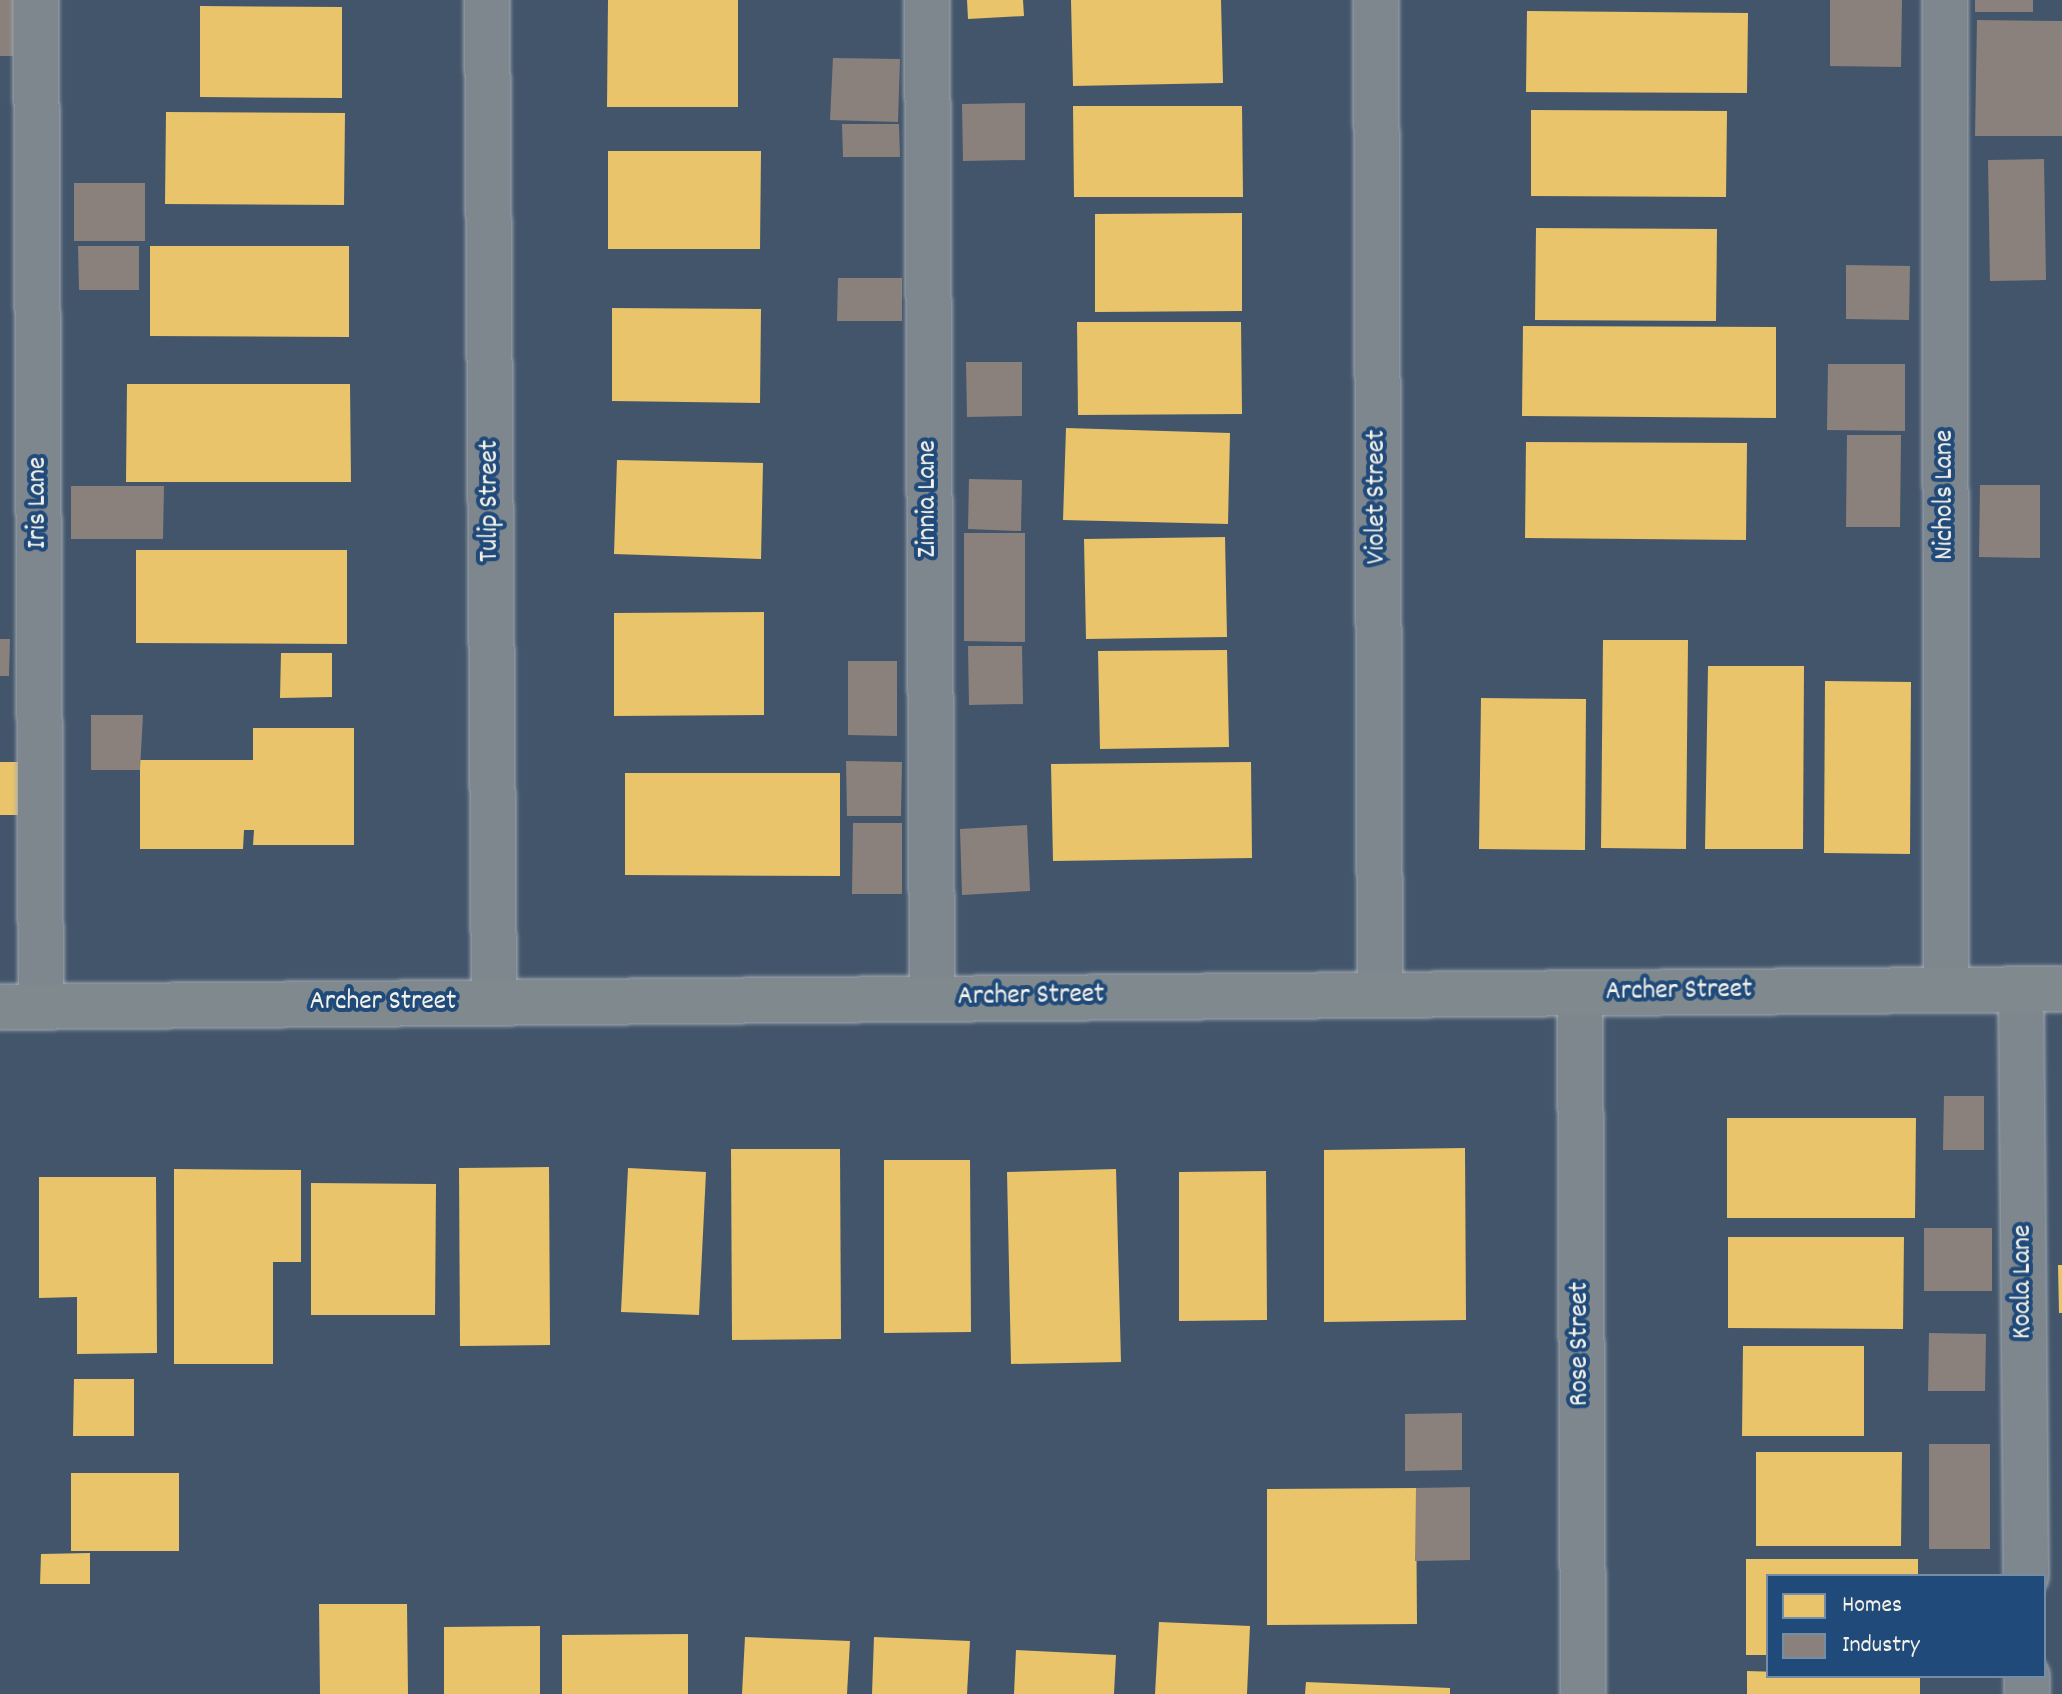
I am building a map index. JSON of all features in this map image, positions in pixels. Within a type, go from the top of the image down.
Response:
[{"type":"main road","name":"Archer Street","points":[[20,1007],[2041,989]]},
{"type":"street","name":"Iris Lane","points":[[20,1007],[36,0]]},
{"type":"street","name":"Tulip Street","points":[[487,0],[494,1003]]},
{"type":"street","name":"Zinnia Lane","points":[[927,0],[932,998]]},
{"type":"street","name":"Violet Street","points":[[1376,0],[1380,994]]},
{"type":"street","name":"Nichols Lane","points":[[1945,0],[1946,990]]},
{"type":"street","name":"Koala Lane","points":[[2026,1574],[2041,989]]},
{"type":"street","name":"Rose Street","points":[[1580,993],[1583,1694]]},
{"type":"building: Homes","points":[[608,0],[738,0],[738,107],[607,107]]},
{"type":"building: Homes","points":[[967,0],[1023,0],[1024,16],[968,19]]},
{"type":"building: Homes","points":[[1071,0],[1221,0],[1223,83],[1073,86]]},
{"type":"building: Homes","points":[[200,6],[342,7],[342,98],[200,97]]},
{"type":"building: Homes","points":[[1527,11],[1748,13],[1747,93],[1526,92]]},
{"type":"building: Homes","points":[[1073,106],[1242,106],[1243,197],[1074,197]]},
{"type":"building: Homes","points":[[1531,110],[1727,111],[1726,197],[1531,196]]},
{"type":"building: Homes","points":[[166,112],[345,113],[344,205],[165,204]]},
{"type":"building: Homes","points":[[608,151],[761,151],[760,249],[608,249]]},
{"type":"building: Homes","points":[[1242,213],[1242,311],[1095,312],[1095,214]]},
{"type":"building: Homes","points":[[1536,228],[1717,229],[1716,321],[1535,320]]},
{"type":"building: Homes","points":[[150,246],[349,246],[349,337],[150,336]]},
{"type":"building: Homes","points":[[612,308],[761,309],[760,403],[612,401]]},
{"type":"building: Homes","points":[[1077,322],[1241,322],[1242,414],[1078,415]]},
{"type":"building: Homes","points":[[1523,326],[1776,327],[1776,418],[1522,416]]},
{"type":"building: Homes","points":[[127,384],[350,384],[351,482],[126,482]]},
{"type":"building: Homes","points":[[1066,428],[1230,433],[1228,524],[1063,520]]},
{"type":"building: Homes","points":[[1526,442],[1747,443],[1746,540],[1525,538]]},
{"type":"building: Homes","points":[[617,460],[763,463],[761,559],[614,554]]},
{"type":"building: Homes","points":[[1225,537],[1227,637],[1086,639],[1084,539]]},
{"type":"building: Homes","points":[[136,550],[347,550],[347,644],[136,643]]},
{"type":"building: Homes","points":[[764,612],[764,715],[614,716],[614,613]]},
{"type":"building: Homes","points":[[1603,640],[1688,640],[1686,849],[1601,848]]},
{"type":"building: Homes","points":[[1227,650],[1229,747],[1100,749],[1098,651]]},
{"type":"building: Homes","points":[[281,653],[332,653],[332,697],[280,698]]},
{"type":"building: Homes","points":[[1708,666],[1804,666],[1803,849],[1705,849]]},
{"type":"building: Homes","points":[[1825,681],[1911,682],[1910,854],[1824,853]]},
{"type":"building: Homes","points":[[1481,698],[1586,699],[1585,850],[1479,849]]},
{"type":"building: Homes","points":[[253,728],[354,728],[354,845],[253,845],[254,830],[244,830],[243,849],[140,849],[140,760],[253,760]]},
{"type":"building: Homes","points":[[0,762],[19,762],[19,815],[0,815]]},
{"type":"building: Homes","points":[[1251,762],[1252,858],[1053,861],[1051,764]]},
{"type":"building: Homes","points":[[625,773],[840,773],[840,876],[625,875]]},
{"type":"building: Homes","points":[[1727,1118],[1916,1118],[1915,1218],[1727,1218]]},
{"type":"building: Homes","points":[[1465,1148],[1466,1320],[1324,1322],[1324,1150]]},
{"type":"building: Homes","points":[[731,1149],[840,1149],[841,1339],[732,1340]]},
{"type":"building: Homes","points":[[884,1160],[970,1160],[971,1332],[884,1333]]},
{"type":"building: Homes","points":[[549,1167],[550,1345],[460,1346],[459,1168]]},
{"type":"building: Homes","points":[[628,1168],[706,1172],[699,1315],[621,1312]]},
{"type":"building: Homes","points":[[174,1169],[301,1170],[301,1262],[273,1262],[273,1364],[174,1364]]},
{"type":"building: Homes","points":[[1116,1169],[1121,1362],[1011,1364],[1007,1172]]},
{"type":"building: Homes","points":[[1266,1171],[1267,1320],[1179,1321],[1179,1172]]},
{"type":"building: Homes","points":[[39,1177],[156,1177],[157,1353],[77,1354],[77,1297],[39,1298]]},
{"type":"building: Homes","points":[[311,1183],[436,1184],[435,1315],[311,1315]]},
{"type":"building: Homes","points":[[1728,1237],[1904,1237],[1903,1329],[1728,1328]]},
{"type":"building: Homes","points":[[2058,1265],[2062,1265],[2062,1313],[2059,1313]]},
{"type":"building: Homes","points":[[1743,1346],[1864,1346],[1864,1436],[1742,1436]]},
{"type":"building: Homes","points":[[74,1379],[134,1379],[134,1436],[73,1436]]},
{"type":"building: Homes","points":[[1756,1452],[1902,1452],[1901,1546],[1756,1546]]},
{"type":"building: Homes","points":[[71,1473],[179,1473],[179,1551],[71,1551]]},
{"type":"building: Homes","points":[[1416,1488],[1417,1624],[1267,1625],[1267,1489]]},
{"type":"building: Homes","points":[[90,1553],[90,1584],[40,1584],[41,1554]]},
{"type":"building: Homes","points":[[1746,1559],[1918,1559],[1918,1574],[1766,1574],[1766,1655],[1746,1655]]},
{"type":"building: Homes","points":[[319,1604],[407,1604],[408,1694],[320,1694]]},
{"type":"building: Homes","points":[[1159,1622],[1250,1626],[1247,1694],[1155,1694]]},
{"type":"building: Homes","points":[[540,1626],[540,1694],[444,1694],[444,1627]]},
{"type":"building: Homes","points":[[688,1634],[688,1694],[562,1694],[562,1635]]},
{"type":"building: Homes","points":[[745,1637],[850,1641],[847,1694],[742,1694]]},
{"type":"building: Homes","points":[[874,1637],[970,1641],[967,1694],[872,1694]]},
{"type":"building: Homes","points":[[1016,1650],[1116,1655],[1114,1694],[1014,1694]]},
{"type":"building: Homes","points":[[1747,1671],[1766,1672],[1766,1678],[1920,1678],[1920,1694],[1747,1694]]},
{"type":"building: Homes","points":[[1306,1682],[1450,1688],[1450,1694],[1305,1694]]},
{"type":"building: Industry","points":[[0,0],[13,0],[13,56],[0,56]]},
{"type":"building: Industry","points":[[1830,0],[1902,0],[1901,67],[1830,66]]},
{"type":"building: Industry","points":[[1975,0],[2033,0],[2033,12],[1975,12]]},
{"type":"building: Industry","points":[[1977,20],[2062,21],[2062,136],[1975,136]]},
{"type":"building: Industry","points":[[833,58],[900,59],[898,122],[830,120]]},
{"type":"building: Industry","points":[[1025,103],[1025,160],[963,161],[962,104]]},
{"type":"building: Industry","points":[[842,124],[899,124],[900,157],[843,157]]},
{"type":"building: Industry","points":[[2044,159],[2046,280],[1990,281],[1988,160]]},
{"type":"building: Industry","points":[[74,183],[145,183],[145,241],[74,241]]},
{"type":"building: Industry","points":[[78,246],[139,246],[139,290],[79,290]]},
{"type":"building: Industry","points":[[1846,265],[1910,266],[1909,320],[1846,319]]},
{"type":"building: Industry","points":[[838,278],[902,278],[902,321],[837,321]]},
{"type":"building: Industry","points":[[966,362],[1022,362],[1022,416],[967,417]]},
{"type":"building: Industry","points":[[1828,364],[1905,364],[1905,431],[1827,430]]},
{"type":"building: Industry","points":[[1847,435],[1901,435],[1900,527],[1846,527]]},
{"type":"building: Industry","points":[[969,479],[1022,480],[1021,531],[968,529]]},
{"type":"building: Industry","points":[[1980,485],[2040,485],[2040,558],[1979,557]]},
{"type":"building: Industry","points":[[71,486],[164,486],[163,539],[71,539]]},
{"type":"building: Industry","points":[[964,533],[1025,533],[1025,642],[964,641]]},
{"type":"building: Industry","points":[[0,639],[10,639],[9,676],[0,676]]},
{"type":"building: Industry","points":[[968,646],[1022,646],[1023,704],[969,705]]},
{"type":"building: Industry","points":[[848,661],[897,661],[897,736],[848,735]]},
{"type":"building: Industry","points":[[91,715],[143,715],[140,770],[91,770]]},
{"type":"building: Industry","points":[[846,761],[902,762],[901,816],[847,816]]},
{"type":"building: Industry","points":[[853,823],[902,823],[902,894],[852,894]]},
{"type":"building: Industry","points":[[1027,825],[1030,891],[962,895],[960,829]]},
{"type":"building: Industry","points":[[1944,1096],[1984,1096],[1984,1150],[1943,1150]]},
{"type":"building: Industry","points":[[1924,1228],[1992,1228],[1992,1291],[1924,1291]]},
{"type":"building: Industry","points":[[1929,1333],[1986,1334],[1985,1391],[1928,1391]]},
{"type":"building: Industry","points":[[1462,1413],[1462,1470],[1405,1471],[1405,1414]]},
{"type":"building: Industry","points":[[1929,1444],[1990,1444],[1990,1549],[1929,1549]]},
{"type":"building: Industry","points":[[1470,1487],[1470,1560],[1415,1561],[1416,1488]]}]
